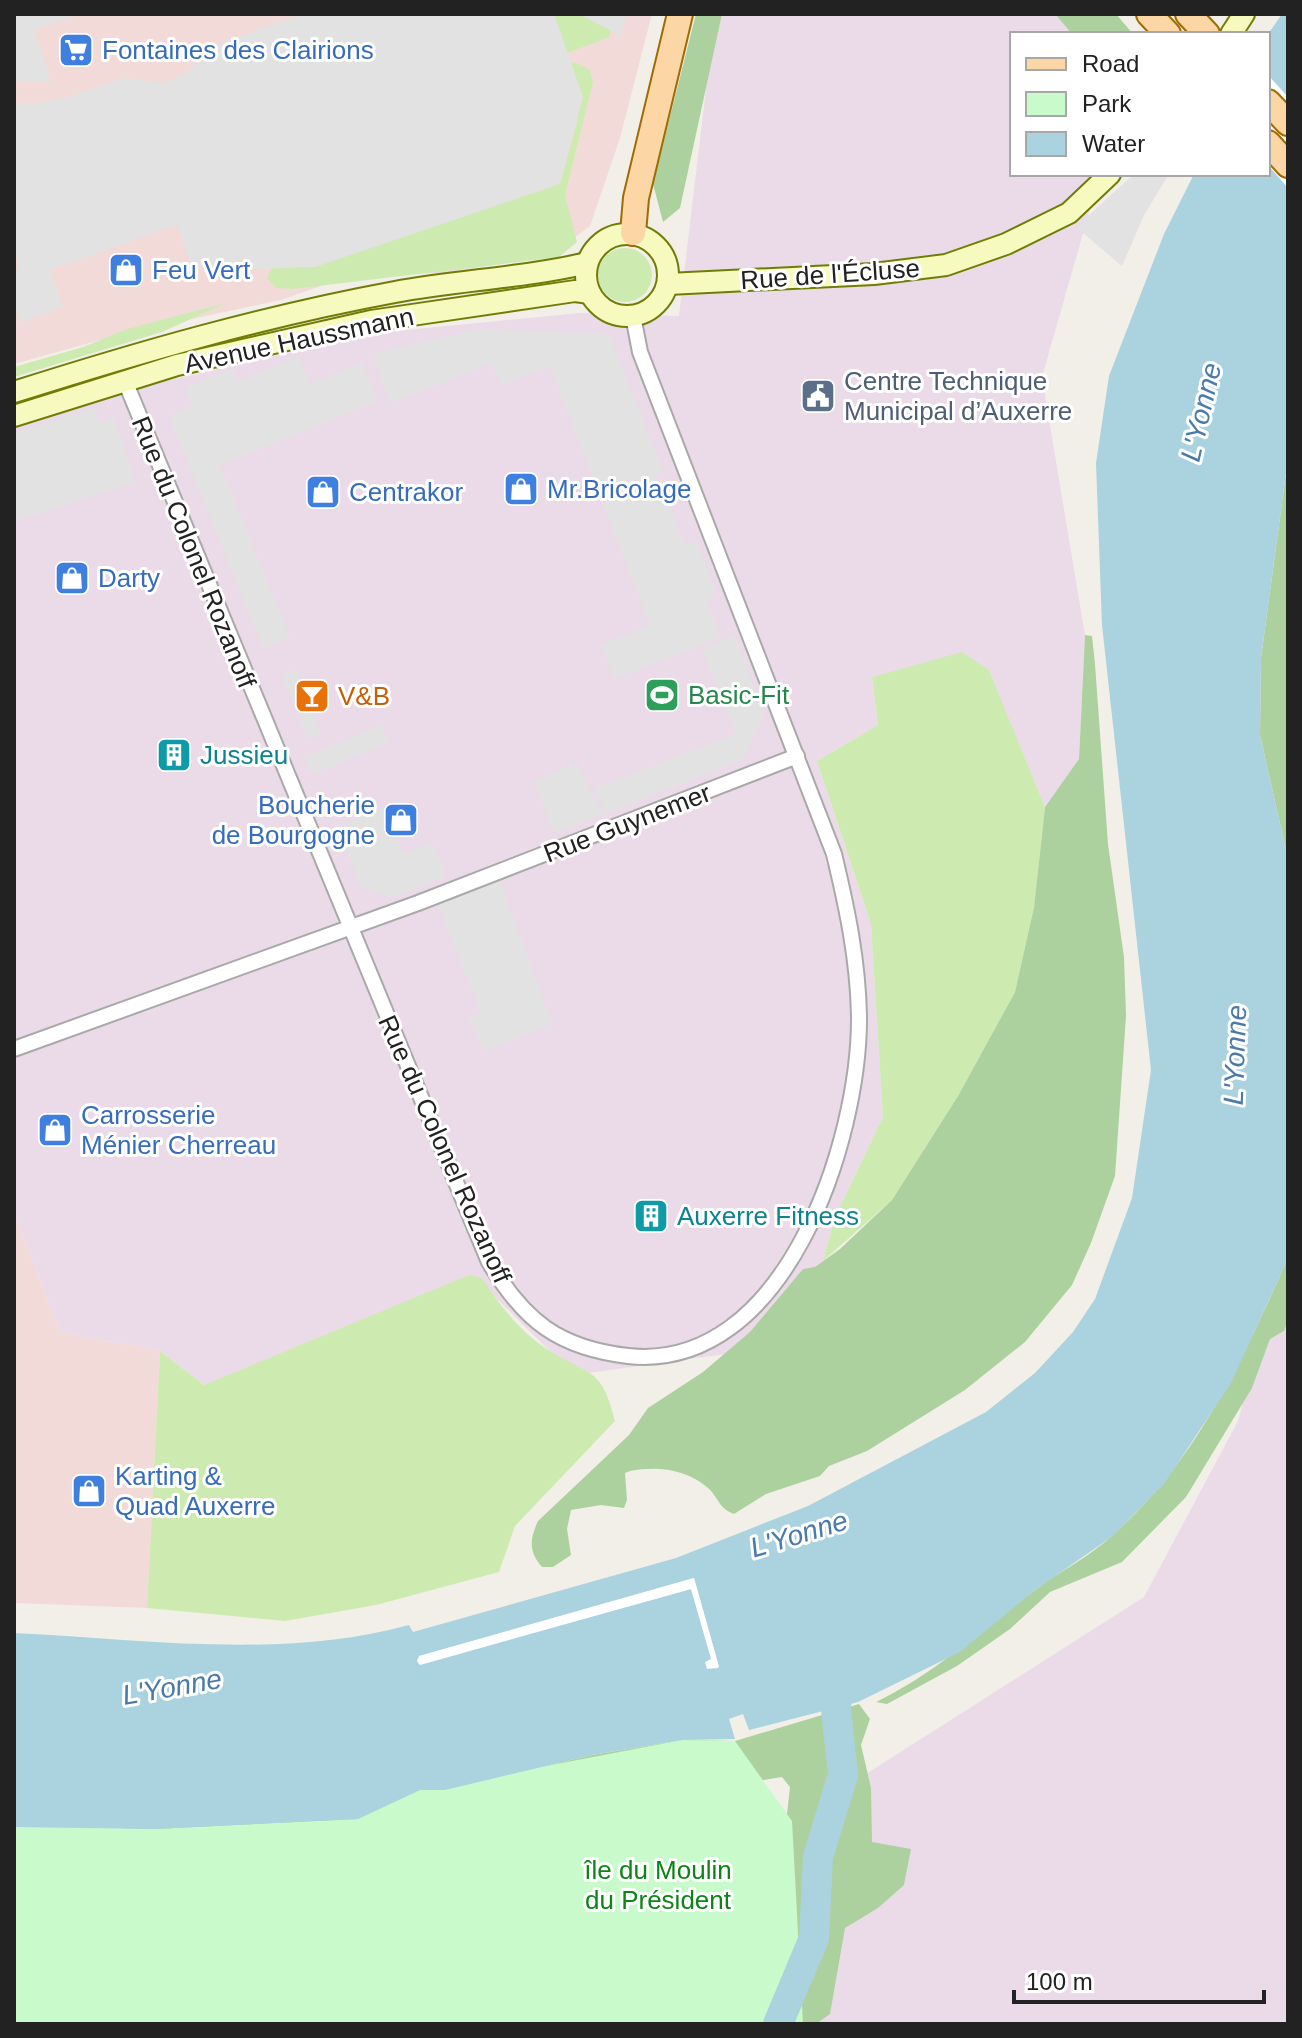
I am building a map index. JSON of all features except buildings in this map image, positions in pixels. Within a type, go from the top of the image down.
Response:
[{"type":"main road","points":[[633,233],[636,198],[680,14]]},
{"type":"main road","points":[[1149,14],[1166,32]]},
{"type":"main road","points":[[1270,104],[1288,123]]},
{"type":"main road","points":[[1270,145],[1288,165]]},
{"type":"street","points":[[1232,32],[1244,14]]},
{"type":"street","name":"Rue de l'Écluse","points":[[668,284],[874,274],[946,265],[1006,244],[1069,213],[1108,176]]},
{"type":"street","points":[[633,233],[657,246],[665,257],[668,284],[655,305],[633,316],[608,311],[590,293],[587,263],[600,243],[610,237],[633,233]]},
{"type":"street","name":"Avenue Haussmann","points":[[14,392],[151,348],[248,324],[397,292],[587,263]]},
{"type":"street","name":"Avenue Haussmann","points":[[14,416],[177,365],[371,321],[575,291],[590,293]]},
{"type":"street","points":[[633,316],[640,352],[797,756]]},
{"type":"street","name":"Rue du Colonel Rozanoff","points":[[125,381],[489,1262],[509,1295],[534,1322],[587,1351],[643,1357],[678,1352],[716,1339],[744,1319],[765,1295],[805,1235],[847,1114],[857,1055],[859,1017],[855,938],[834,854],[797,756]]},
{"type":"street","name":"Rue Guynemer","points":[[14,1049],[350,928],[797,756]]},
{"type":"shaded area","points":[[14,14],[652,14],[620,138],[590,226],[550,256],[446,273],[380,274],[327,284],[281,300],[122,334],[14,364]]},
{"type":"shaded area","points":[[14,14],[80,14],[34,30],[51,81],[14,82]]},
{"type":"shaded area","points":[[304,14],[554,14],[583,97],[560,184],[315,267],[219,270],[210,262],[192,268],[177,225],[50,270],[63,307],[21,322],[14,306],[14,277],[19,265],[14,250],[14,103],[40,103],[71,96],[123,78],[164,83],[183,75],[222,42]]},
{"type":"shaded area","points":[[579,14],[626,14],[621,36]]},
{"type":"shaded area","points":[[722,14],[1055,14],[1070,32],[1010,32],[1010,176],[1099,176],[1042,377],[1085,635],[1079,760],[1045,807],[989,671],[962,653],[872,677],[878,725],[817,761],[871,924],[883,1117],[835,1217],[823,1261],[769,1348],[574,1375],[478,1280],[204,1385],[160,1351],[60,1332],[14,1214],[14,427],[148,385],[375,333],[580,313],[679,316],[708,72]]},
{"type":"shaded area","points":[[1132,176],[1168,176],[1144,215],[1122,266],[1076,227]]},
{"type":"shaded area","points":[[480,329],[609,334],[663,472],[652,478],[660,497],[667,499],[684,545],[697,541],[716,591],[707,602],[721,637],[614,679],[601,645],[650,625],[550,366],[502,385],[491,363],[391,403],[375,364],[375,353]]},
{"type":"shaded area","points":[[299,357],[310,384],[362,363],[377,401],[220,465],[290,637],[263,648],[169,415],[192,406],[185,388],[232,369],[238,381]]},
{"type":"shaded area","points":[[95,408],[99,423],[114,418],[135,482],[14,521],[14,433]]},
{"type":"shaded area","points":[[735,636],[764,713],[743,759],[605,814],[596,788],[736,734],[702,648]]},
{"type":"shaded area","points":[[296,670],[321,733],[308,739],[282,675]]},
{"type":"shaded area","points":[[382,725],[389,743],[312,774],[305,757]]},
{"type":"shaded area","points":[[577,763],[602,814],[554,833],[534,781]]},
{"type":"shaded area","points":[[383,807],[404,854],[433,843],[446,876],[391,898],[360,885],[338,827]]},
{"type":"shaded area","points":[[500,880],[552,1024],[485,1050],[469,1018],[481,1012],[438,905]]},
{"type":"shaded area","points":[[14,1214],[60,1332],[160,1351],[147,1608],[14,1603]]},
{"type":"shaded area","points":[[1288,1233],[1288,2024],[801,2024],[792,1821],[1144,1597],[1238,1421]]},
{"type":"green space","points":[[554,14],[616,14],[609,37],[562,55],[565,45]]},
{"type":"green space","points":[[696,14],[722,14],[680,208],[663,222],[653,184]]},
{"type":"green space","points":[[1055,14],[1116,14],[1131,32],[1070,32]]},
{"type":"green space","points":[[574,62],[590,70],[593,82],[565,195],[577,242],[559,257],[293,289],[276,288],[267,278],[273,265],[315,267],[563,174],[578,119],[562,66]]},
{"type":"green space","points":[[625,248],[644,256],[652,275],[644,294],[625,302],[606,294],[598,275],[606,256]]},
{"type":"green space","points":[[226,303],[162,332],[14,377],[14,367],[83,347],[127,329]]},
{"type":"green space","points":[[1288,458],[1288,859],[1260,735],[1261,658]]},
{"type":"green space","points":[[1085,635],[1092,636],[1108,844],[1124,957],[1126,1016],[1115,1176],[1072,1285],[1025,1342],[965,1390],[867,1451],[829,1466],[820,1476],[766,1494],[734,1514],[722,1506],[708,1488],[681,1473],[661,1469],[630,1471],[625,1473],[627,1500],[624,1508],[601,1505],[571,1510],[567,1529],[571,1555],[553,1567],[542,1567],[534,1556],[532,1545],[538,1521],[629,1435],[648,1408],[703,1372],[750,1332],[803,1269],[815,1267],[840,1249],[892,1200],[958,1096],[1015,992],[1034,907],[1045,807],[1079,759]]},
{"type":"green space","points":[[962,652],[989,670],[1045,807],[1034,907],[1015,992],[958,1096],[892,1200],[823,1261],[835,1217],[883,1117],[871,924],[817,761],[878,725],[872,677]]},
{"type":"green space","points":[[1288,1258],[1288,1320],[1284,1331],[1270,1339],[1252,1388],[1186,1497],[1122,1562],[1050,1592],[1010,1629],[957,1666],[887,1704],[876,1702],[939,1664],[1035,1590],[1095,1549],[1144,1505],[1194,1440],[1216,1405],[1254,1333]]},
{"type":"green space","points":[[469,1275],[482,1278],[504,1309],[530,1336],[593,1375],[605,1391],[615,1421],[515,1526],[499,1572],[376,1605],[285,1621],[147,1608],[160,1351],[204,1385]]},
{"type":"green space","points":[[859,1704],[870,1719],[861,1745],[871,1788],[872,1842],[911,1849],[904,1885],[878,1908],[845,1928],[830,2014],[816,2024],[742,2024],[780,1877],[790,1787],[782,1777],[545,1815],[354,1864],[14,1827],[358,1819],[420,1790],[445,1790],[592,1755],[682,1740],[735,1741]]},
{"type":"green space","name":"île du Moulin du Président","points":[[682,1740],[735,1741],[792,1821],[803,2024],[14,2024],[14,1825],[155,1829],[358,1819],[420,1790]]},
{"type":"water","name":"L'Yonne","points":[[1282,14],[1288,14],[1288,458],[1261,658],[1260,735],[1288,859],[1288,1258],[1231,1383],[1164,1484],[1113,1536],[1035,1590],[960,1652],[858,1702],[749,1730],[743,1714],[729,1719],[735,1739],[682,1740],[592,1755],[445,1790],[420,1790],[358,1819],[155,1829],[14,1827],[14,1633],[262,1644],[361,1636],[409,1625],[413,1632],[676,1558],[808,1506],[986,1412],[1035,1373],[1073,1332],[1095,1299],[1132,1198],[1151,1070],[1102,625],[1096,463],[1109,376],[1164,234],[1193,176],[1270,176],[1269,32]],"holes":[[[694,1578],[719,1667],[716,1669],[691,1589],[418,1664],[420,1656]]]},
{"type":"pier","points":[[1270,77],[1288,97],[1288,188],[1270,167]]},
{"type":"pier","points":[[694,1578],[719,1667],[716,1668],[707,1669],[705,1662],[711,1659],[691,1589],[420,1665],[417,1661],[419,1656]]},
{"type":"waterway","points":[[778,2024],[814,1938],[818,1857],[843,1775],[836,1709],[838,1669]]},
{"type":"place","name":"Fontaines des Clairions","points":[[76,50]]},
{"type":"place","name":"Feu Vert","points":[[126,270]]},
{"type":"place","name":"Centre Technique Municipal d’Auxerre","points":[[818,396]]},
{"type":"place","name":"Mr.Bricolage","points":[[521,489]]},
{"type":"place","name":"Centrakor","points":[[323,492]]},
{"type":"place","name":"Darty","points":[[72,578]]},
{"type":"place","name":"Basic-Fit","points":[[662,695]]},
{"type":"place","name":"V&B","points":[[312,696]]},
{"type":"place","name":"Jussieu","points":[[174,755]]},
{"type":"place","name":"Boucherie de Bourgogne","points":[[401,820]]},
{"type":"place","name":"Carrosserie Ménier Cherreau","points":[[55,1130]]},
{"type":"place","name":"Auxerre Fitness","points":[[651,1216]]},
{"type":"place","name":"Karting & Quad Auxerre","points":[[89,1491]]}]
